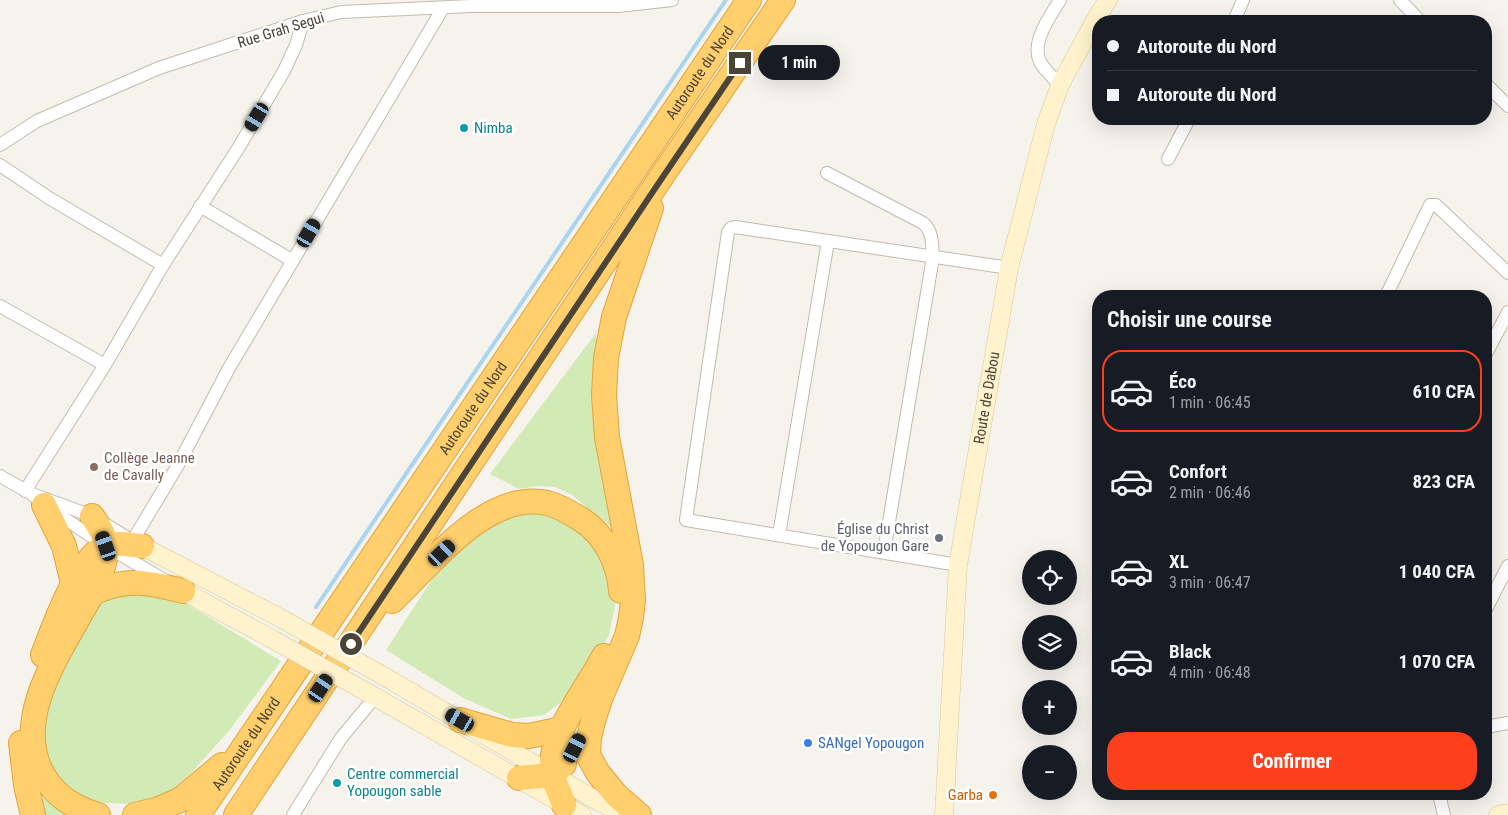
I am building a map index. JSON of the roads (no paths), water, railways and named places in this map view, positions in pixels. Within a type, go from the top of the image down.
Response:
[{"type":"highway","name":"Autoroute du Nord","points":[[198,815],[749,0]]},
{"type":"highway","name":"Autoroute du Nord","points":[[236,815],[664,174],[783,0]]},
{"type":"highway","points":[[519,778],[552,775],[565,762],[600,699],[627,636],[633,600],[631,564],[607,437],[604,395],[606,358],[614,316],[664,174]]},
{"type":"highway","points":[[34,497],[64,546],[83,587]]},
{"type":"highway","points":[[361,630],[470,526],[491,513],[508,506],[528,502],[548,503],[569,512],[588,524],[599,534],[608,548],[620,582],[622,605],[619,623],[610,646],[562,729],[553,760],[552,775],[573,810]]},
{"type":"highway","points":[[92,516],[99,526],[106,546]]},
{"type":"highway","points":[[98,815],[77,807],[55,791],[44,776],[37,761],[33,742],[34,723],[39,698],[47,677],[66,640],[83,587],[86,563],[106,546],[137,543]]},
{"type":"highway","points":[[83,587],[108,586],[128,582],[150,583],[183,591]]},
{"type":"highway","points":[[33,815],[26,785],[20,735],[23,713],[30,688],[83,587]]},
{"type":"highway","points":[[600,699],[589,738],[588,755],[598,773],[616,795],[639,815]]},
{"type":"highway","points":[[460,720],[512,736],[529,736],[562,729]]},
{"type":"highway","points":[[135,815],[159,809],[180,800],[244,746]]},
{"type":"main road","name":"Route de Dabou","points":[[1098,15],[1108,0]]},
{"type":"main road","name":"Route de Dabou","points":[[944,815],[958,564],[1009,268],[1046,124],[1060,85],[1092,26]]},
{"type":"main road","points":[[137,543],[284,620],[460,720],[552,775],[626,815]]},
{"type":"main road","points":[[183,591],[272,639],[573,810]]},
{"type":"main road","points":[[1498,815],[1508,813]]},
{"type":"street","name":"Rue Grah Segui","points":[[0,145],[37,121],[158,68],[303,21],[341,6],[443,8],[471,3],[557,3],[618,6],[672,0]]},
{"type":"street","points":[[1060,0],[1042,34],[1037,48],[1040,63],[1060,85]]},
{"type":"street","points":[[1237,15],[1243,0]]},
{"type":"street","points":[[1400,0],[1414,15]]},
{"type":"street","points":[[34,497],[92,516],[137,543],[229,368],[443,8]]},
{"type":"street","points":[[34,497],[105,365],[163,265],[239,147],[284,71],[296,45],[303,21]]},
{"type":"street","points":[[1492,90],[1508,106]]},
{"type":"street","points":[[1168,159],[1186,125]]},
{"type":"street","points":[[0,165],[49,198],[163,265]]},
{"type":"street","points":[[827,173],[924,223],[928,227],[933,257],[884,552]]},
{"type":"street","points":[[1389,290],[1430,205],[1436,205],[1508,273]]},
{"type":"street","points":[[200,206],[293,261]]},
{"type":"street","points":[[958,564],[688,521],[685,517],[728,232],[731,228],[735,227],[1009,268]]},
{"type":"street","points":[[779,536],[828,241]]},
{"type":"street","points":[[0,306],[105,365]]},
{"type":"street","points":[[1492,343],[1508,312]]},
{"type":"street","points":[[0,476],[106,546],[183,591]]},
{"type":"street","points":[[1492,597],[1508,566]]},
{"type":"street","points":[[293,815],[341,738],[372,696]]},
{"type":"street","points":[[1492,726],[1508,723]]},
{"type":"street","points":[[1440,800],[1444,815]]},
{"type":"waterway","points":[[316,607],[726,0]]},
{"type":"place","name":"Nimba","points":[[464,128]]},
{"type":"place","name":"Collège Jeanne de Cavally","points":[[94,467]]},
{"type":"place","name":"Église du Christ de Yopougon Gare","points":[[939,538]]},
{"type":"place","name":"SANgel Yopougon","points":[[808,743]]},
{"type":"place","name":"Centre commercial Yopougon sable","points":[[337,783]]},
{"type":"place","name":"Garba","points":[[993,795]]}]
